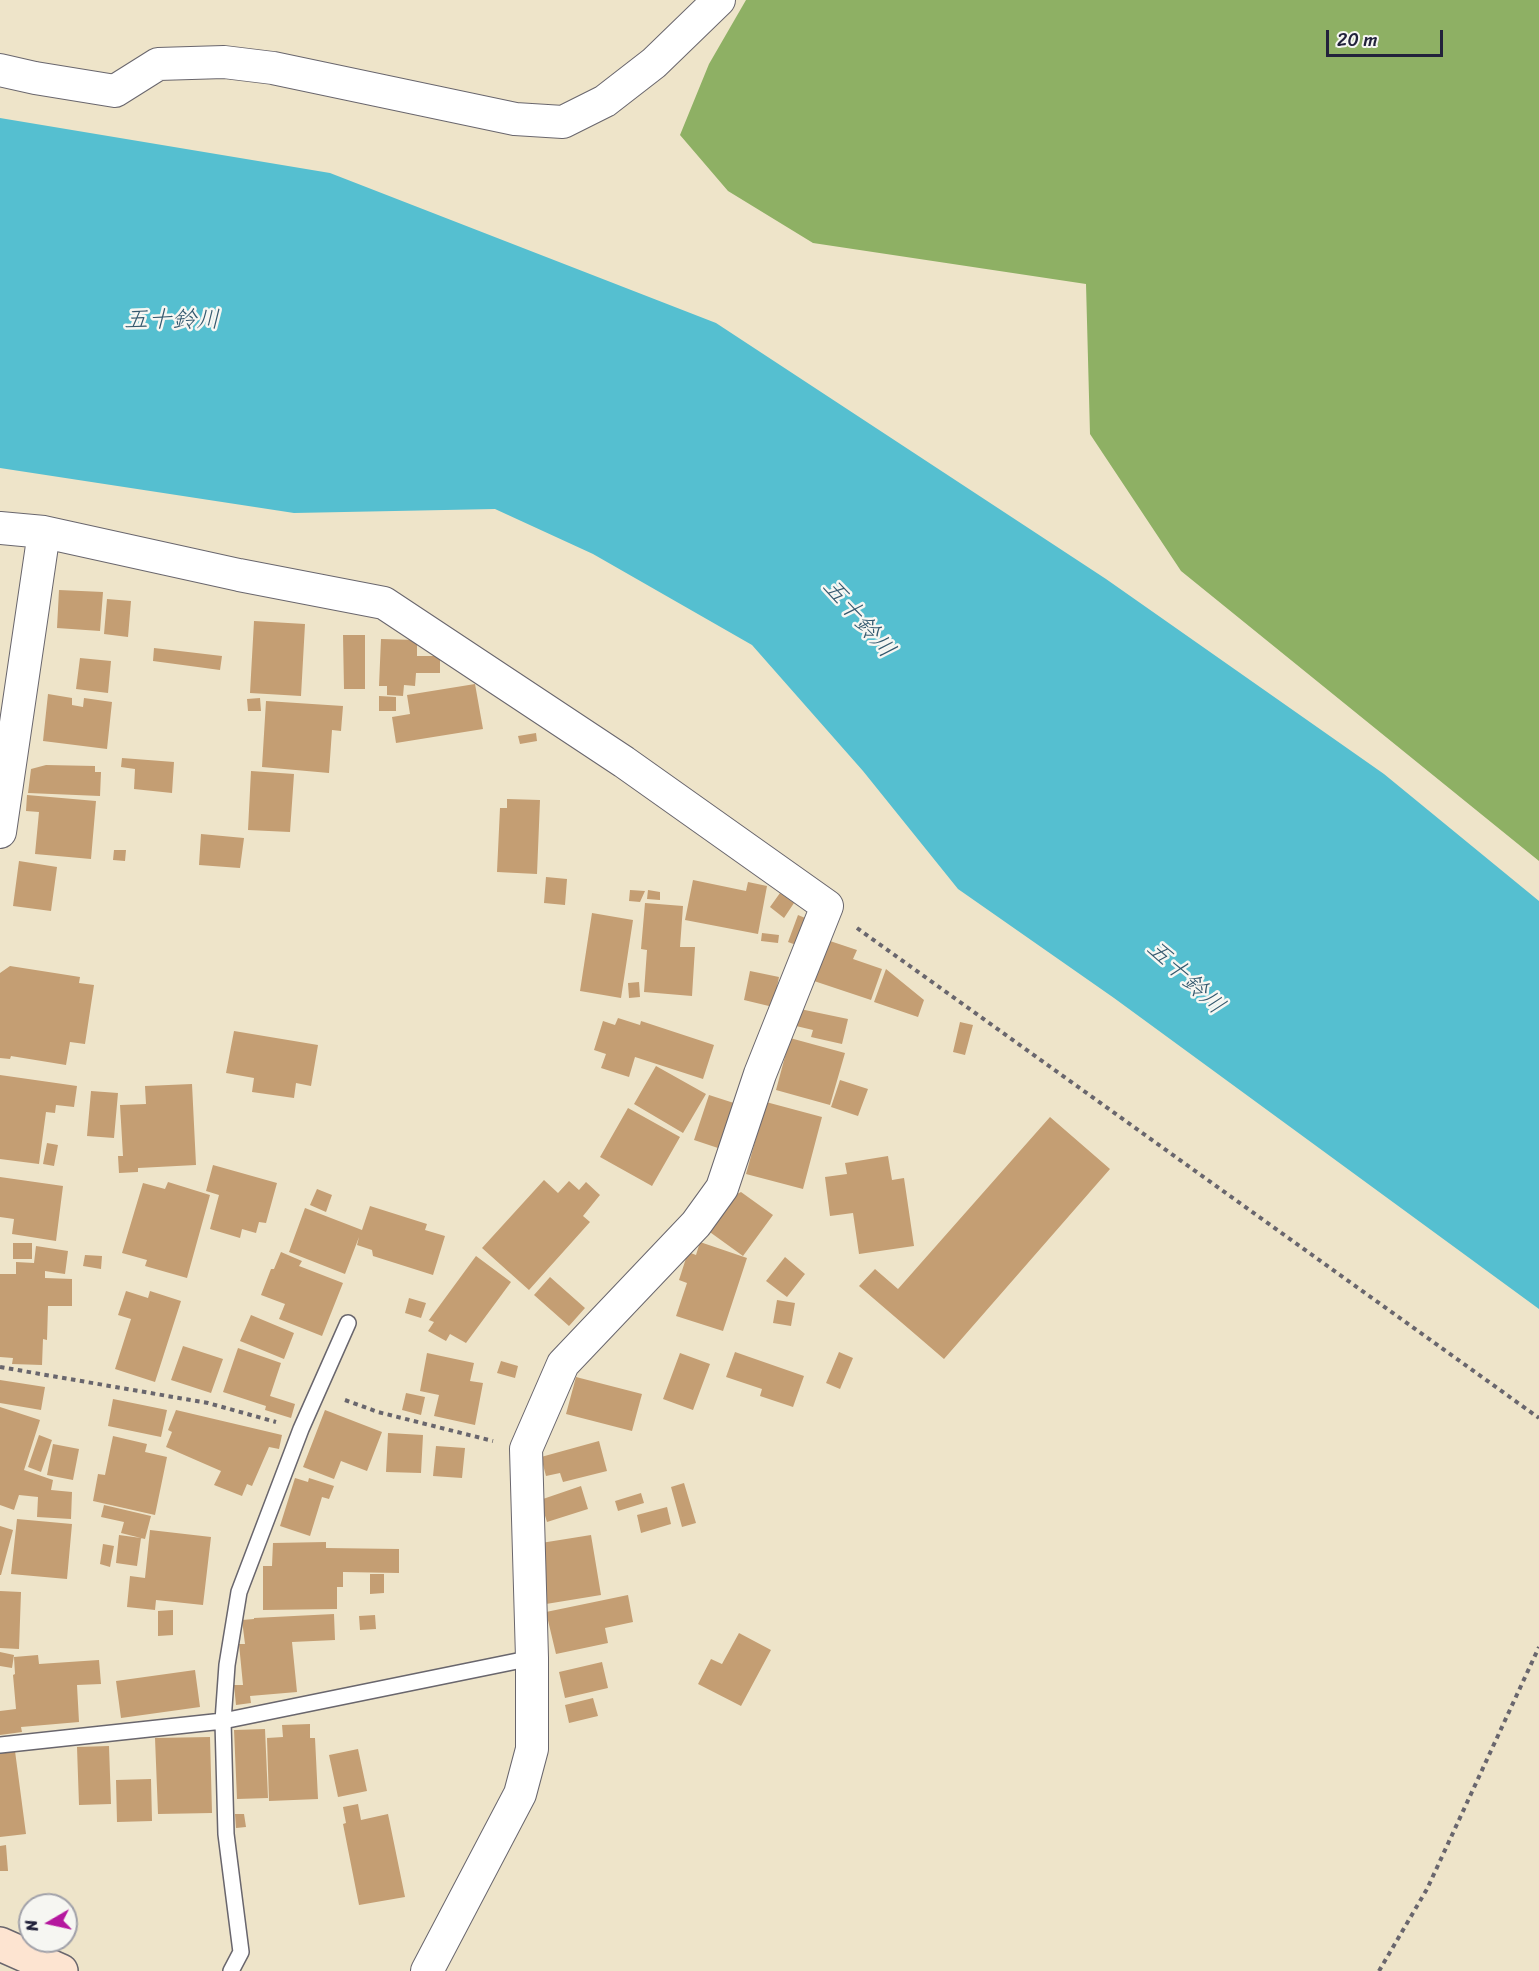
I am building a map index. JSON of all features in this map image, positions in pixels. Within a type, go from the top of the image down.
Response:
[{"type":"main road","points":[[0,1944],[61,1971]]},
{"type":"street","points":[[0,70],[35,78],[115,90],[158,64],[224,62],[273,68],[515,119],[563,122],[605,101],[646,70],[719,0]]},
{"type":"street","points":[[0,528],[44,532],[239,575],[384,603],[624,762],[827,906],[760,1074],[722,1188],[696,1224],[563,1364],[526,1449],[532,1658],[532,1749],[519,1794],[427,1971]]},
{"type":"street","points":[[0,832],[44,532]]},
{"type":"lane","points":[[231,1971],[241,1952],[226,1834],[223,1721],[227,1665],[239,1592],[301,1430],[348,1323]]},
{"type":"lane","points":[[0,1745],[223,1721],[532,1658]]},
{"type":"path","points":[[827,906],[1539,1418]]},
{"type":"path","points":[[0,1367],[208,1403],[301,1430]]},
{"type":"path","points":[[319,1390],[378,1412],[526,1449]]},
{"type":"path","points":[[1379,1971],[1427,1889],[1539,1647]]},
{"type":"green space","points":[[746,0],[1539,0],[1539,861],[1181,571],[1090,434],[1086,284],[813,243],[728,191],[680,135],[709,64]]},
{"type":"water","name":"五十鈴川","points":[[0,118],[330,173],[716,323],[1106,579],[1384,774],[1539,901],[1539,1309],[1114,998],[958,889],[863,771],[752,645],[593,554],[495,509],[294,513],[0,468]]},
{"type":"building","points":[[59,590],[103,592],[100,631],[57,628]]},
{"type":"building","points":[[107,599],[131,601],[128,637],[104,634]]},
{"type":"building","points":[[254,621],[305,624],[301,696],[250,693]]},
{"type":"building","points":[[343,635],[365,635],[365,689],[344,689]]},
{"type":"building","points":[[381,639],[417,640],[417,656],[440,656],[440,673],[416,673],[415,686],[404,685],[403,696],[387,695],[387,686],[379,686]]},
{"type":"building","points":[[154,648],[222,656],[220,670],[153,661]]},
{"type":"building","points":[[80,658],[111,661],[108,693],[76,689]]},
{"type":"building","points":[[475,684],[483,729],[396,743],[392,717],[410,714],[407,695]]},
{"type":"building","points":[[48,694],[72,698],[72,705],[83,707],[84,698],[112,702],[107,749],[43,741]]},
{"type":"building","points":[[379,696],[396,697],[396,711],[379,711]]},
{"type":"building","points":[[260,698],[261,711],[248,711],[247,699]]},
{"type":"building","points":[[266,701],[343,706],[341,731],[332,730],[329,773],[262,767]]},
{"type":"building","points":[[536,733],[537,741],[520,744],[518,736]]},
{"type":"building","points":[[122,758],[174,762],[172,793],[134,789],[135,769],[121,767]]},
{"type":"building","points":[[46,765],[95,766],[95,772],[101,772],[100,796],[28,793],[31,769]]},
{"type":"building","points":[[251,771],[294,774],[290,832],[248,830]]},
{"type":"building","points":[[27,795],[96,801],[91,859],[35,854],[39,812],[26,811]]},
{"type":"building","points":[[507,799],[540,800],[537,874],[497,872],[500,808],[507,808]]},
{"type":"building","points":[[201,834],[244,838],[240,868],[199,865]]},
{"type":"building","points":[[114,850],[126,850],[125,861],[113,860]]},
{"type":"building","points":[[19,861],[57,867],[51,911],[13,906]]},
{"type":"building","points":[[546,877],[567,879],[565,905],[544,903]]},
{"type":"building","points":[[693,880],[746,891],[748,882],[767,886],[758,934],[685,920]]},
{"type":"building","points":[[630,890],[645,891],[640,902],[629,901]]},
{"type":"building","points":[[648,890],[660,892],[660,900],[647,899]]},
{"type":"building","points":[[780,893],[794,903],[784,918],[770,907]]},
{"type":"building","points":[[645,903],[683,906],[680,947],[695,947],[692,996],[644,992],[647,950],[641,949]]},
{"type":"building","points":[[592,913],[633,920],[621,998],[580,991]]},
{"type":"building","points":[[798,915],[810,920],[799,946],[788,942]]},
{"type":"building","points":[[762,933],[779,935],[778,943],[761,941]]},
{"type":"building","points":[[827,940],[857,950],[853,959],[882,969],[871,1000],[814,981]]},
{"type":"building","points":[[10,966],[80,977],[79,983],[94,985],[85,1044],[70,1042],[66,1065],[11,1056],[10,1059],[0,1058],[0,973]]},
{"type":"building","points":[[886,969],[924,1000],[918,1017],[874,1002]]},
{"type":"building","points":[[750,971],[779,977],[773,1007],[744,1000]]},
{"type":"building","points":[[639,982],[640,997],[629,998],[628,983]]},
{"type":"building","points":[[800,1009],[848,1019],[842,1044],[811,1037],[813,1030],[796,1026]]},
{"type":"building","points":[[618,1018],[640,1025],[641,1021],[714,1045],[703,1079],[635,1057],[629,1077],[601,1068],[606,1054],[594,1050],[603,1021],[615,1025]]},
{"type":"building","points":[[960,1022],[973,1025],[965,1055],[953,1052]]},
{"type":"building","points":[[234,1031],[318,1045],[311,1086],[296,1083],[294,1098],[252,1092],[254,1078],[226,1073]]},
{"type":"building","points":[[790,1038],[845,1053],[830,1105],[776,1090]]},
{"type":"building","points":[[656,1066],[706,1094],[683,1133],[634,1104]]},
{"type":"building","points":[[0,1075],[77,1086],[74,1107],[56,1105],[55,1113],[46,1112],[39,1164],[0,1159]]},
{"type":"building","points":[[840,1080],[868,1089],[858,1116],[831,1107]]},
{"type":"building","points":[[192,1084],[196,1165],[138,1168],[138,1172],[119,1173],[118,1156],[123,1156],[120,1105],[146,1104],[145,1086]]},
{"type":"building","points":[[91,1091],[118,1093],[114,1138],[87,1136]]},
{"type":"building","points":[[709,1095],[737,1104],[721,1149],[694,1140]]},
{"type":"building","points":[[766,1102],[822,1117],[803,1189],[746,1174]]},
{"type":"building","points":[[628,1108],[680,1137],[652,1186],[600,1157]]},
{"type":"building","points":[[1050,1117],[1110,1169],[944,1359],[859,1286],[875,1269],[898,1289]]},
{"type":"building","points":[[47,1143],[58,1145],[54,1166],[43,1164]]},
{"type":"building","points":[[888,1156],[892,1180],[904,1178],[914,1246],[859,1254],[853,1213],[830,1216],[825,1177],[847,1174],[845,1163]]},
{"type":"building","points":[[213,1165],[277,1183],[266,1223],[259,1222],[256,1233],[242,1229],[240,1238],[210,1229],[219,1195],[206,1191]]},
{"type":"building","points":[[0,1177],[63,1186],[56,1241],[12,1234],[14,1219],[0,1217]]},
{"type":"building","points":[[544,1180],[558,1193],[569,1181],[579,1190],[586,1182],[600,1195],[583,1216],[590,1222],[529,1290],[482,1248]]},
{"type":"building","points":[[168,1182],[210,1195],[187,1278],[145,1266],[147,1260],[122,1253],[143,1183],[165,1189]]},
{"type":"building","points":[[317,1189],[332,1195],[326,1212],[310,1205]]},
{"type":"building","points":[[741,1192],[773,1215],[743,1256],[707,1230],[731,1197]]},
{"type":"building","points":[[370,1206],[427,1224],[425,1230],[445,1236],[433,1275],[373,1256],[372,1250],[357,1245],[359,1237],[345,1274],[289,1252],[305,1208],[362,1230]]},
{"type":"building","points":[[700,1242],[747,1258],[723,1331],[676,1316],[687,1283],[679,1280],[688,1252],[696,1255]]},
{"type":"building","points":[[13,1243],[32,1243],[32,1259],[13,1259]]},
{"type":"building","points":[[36,1246],[68,1251],[65,1274],[45,1271],[45,1278],[72,1279],[72,1306],[48,1306],[47,1340],[43,1339],[42,1365],[12,1364],[13,1358],[0,1357],[0,1274],[16,1274],[16,1262],[34,1263]]},
{"type":"building","points":[[281,1252],[302,1261],[299,1266],[343,1283],[322,1336],[279,1319],[285,1304],[261,1295],[271,1269],[274,1269]]},
{"type":"building","points":[[85,1255],[102,1256],[101,1269],[83,1266]]},
{"type":"building","points":[[476,1256],[511,1282],[466,1343],[450,1334],[446,1341],[428,1331],[434,1322],[429,1320]]},
{"type":"building","points":[[785,1257],[805,1274],[787,1297],[766,1281]]},
{"type":"building","points":[[550,1277],[585,1308],[569,1326],[534,1295]]},
{"type":"building","points":[[126,1291],[148,1298],[150,1291],[181,1301],[155,1382],[115,1369],[131,1319],[118,1315]]},
{"type":"building","points":[[409,1298],[426,1303],[421,1318],[405,1313]]},
{"type":"building","points":[[777,1300],[795,1303],[791,1326],[773,1323]]},
{"type":"building","points":[[251,1315],[294,1333],[284,1359],[240,1341]]},
{"type":"building","points":[[183,1346],[223,1359],[211,1393],[171,1380]]},
{"type":"building","points":[[238,1348],[281,1363],[270,1396],[295,1404],[291,1418],[265,1410],[266,1406],[223,1392]]},
{"type":"building","points":[[735,1352],[804,1376],[793,1407],[760,1396],[762,1389],[726,1377]]},
{"type":"building","points":[[839,1352],[853,1358],[840,1389],[826,1383]]},
{"type":"building","points":[[427,1353],[474,1363],[470,1381],[483,1383],[475,1425],[434,1416],[439,1395],[420,1391]]},
{"type":"building","points":[[680,1353],[710,1364],[693,1410],[663,1399]]},
{"type":"building","points":[[501,1361],[518,1366],[515,1378],[497,1373]]},
{"type":"building","points":[[576,1377],[642,1394],[632,1431],[566,1414]]},
{"type":"building","points":[[0,1380],[45,1387],[41,1410],[0,1403]]},
{"type":"building","points":[[406,1393],[425,1397],[421,1415],[402,1410]]},
{"type":"building","points":[[113,1399],[167,1410],[161,1437],[108,1426]]},
{"type":"building","points":[[0,1407],[40,1420],[24,1470],[53,1480],[51,1490],[72,1492],[71,1519],[37,1517],[38,1497],[19,1495],[14,1510],[0,1505]]},
{"type":"building","points":[[176,1410],[282,1435],[279,1449],[269,1447],[252,1486],[247,1484],[242,1496],[214,1485],[221,1471],[166,1447],[172,1432],[168,1430]]},
{"type":"building","points":[[325,1410],[382,1432],[367,1471],[341,1461],[334,1479],[303,1467]]},
{"type":"building","points":[[388,1433],[423,1435],[421,1473],[386,1472]]},
{"type":"building","points":[[39,1435],[52,1440],[41,1472],[28,1467]]},
{"type":"building","points":[[113,1436],[147,1444],[145,1452],[167,1457],[155,1515],[93,1501],[98,1474],[105,1475]]},
{"type":"building","points":[[599,1441],[607,1471],[563,1482],[560,1473],[546,1476],[541,1457]]},
{"type":"building","points":[[53,1444],[79,1449],[73,1480],[47,1475]]},
{"type":"building","points":[[436,1446],[465,1448],[462,1478],[433,1476]]},
{"type":"building","points":[[295,1478],[308,1482],[309,1478],[334,1486],[329,1499],[322,1497],[310,1536],[280,1526]]},
{"type":"building","points":[[684,1483],[696,1523],[682,1527],[671,1487]]},
{"type":"building","points":[[581,1486],[588,1509],[547,1522],[540,1500]]},
{"type":"building","points":[[641,1493],[644,1503],[618,1511],[615,1501]]},
{"type":"building","points":[[104,1505],[151,1516],[145,1539],[121,1533],[124,1522],[101,1517]]},
{"type":"building","points":[[667,1507],[671,1524],[641,1533],[637,1515]]},
{"type":"building","points":[[17,1519],[72,1524],[67,1579],[11,1574]]},
{"type":"building","points":[[0,1526],[13,1530],[1,1575],[0,1575]]},
{"type":"building","points":[[150,1530],[211,1537],[203,1605],[156,1600],[155,1610],[127,1607],[130,1576],[145,1578]]},
{"type":"building","points":[[119,1535],[141,1538],[137,1566],[116,1563]]},
{"type":"building","points":[[591,1535],[601,1595],[546,1604],[541,1572],[541,1543]]},
{"type":"building","points":[[326,1542],[326,1548],[399,1549],[399,1573],[343,1572],[343,1587],[337,1587],[337,1609],[263,1610],[263,1566],[272,1566],[273,1543]]},
{"type":"building","points":[[103,1544],[114,1546],[110,1567],[100,1564]]},
{"type":"building","points":[[370,1574],[384,1574],[384,1593],[370,1594]]},
{"type":"building","points":[[0,1591],[21,1592],[19,1649],[0,1648]]},
{"type":"building","points":[[628,1595],[633,1622],[605,1628],[608,1643],[556,1654],[546,1612]]},
{"type":"building","points":[[173,1610],[173,1635],[158,1636],[158,1611]]},
{"type":"building","points":[[334,1614],[335,1640],[292,1642],[297,1692],[250,1696],[251,1703],[236,1705],[234,1685],[243,1685],[239,1644],[245,1644],[242,1620]]},
{"type":"building","points":[[375,1615],[376,1629],[360,1630],[359,1616]]},
{"type":"building","points":[[739,1633],[771,1650],[741,1706],[698,1684],[711,1659],[722,1664]]},
{"type":"building","points":[[0,1652],[14,1655],[12,1668],[0,1666]]},
{"type":"building","points":[[38,1655],[39,1664],[99,1660],[101,1684],[77,1685],[79,1722],[21,1727],[22,1732],[0,1735],[0,1711],[16,1709],[14,1657]]},
{"type":"building","points":[[602,1662],[608,1688],[565,1698],[559,1672]]},
{"type":"building","points":[[195,1670],[200,1707],[121,1718],[116,1681]]},
{"type":"building","points":[[593,1698],[598,1716],[569,1723],[565,1705]]},
{"type":"building","points":[[310,1724],[310,1738],[315,1738],[318,1799],[269,1801],[267,1738],[283,1737],[282,1725]]},
{"type":"building","points":[[265,1729],[268,1798],[237,1799],[234,1730]]},
{"type":"building","points":[[210,1737],[212,1813],[158,1814],[155,1738]]},
{"type":"building","points":[[109,1746],[111,1804],[79,1805],[77,1747]]},
{"type":"building","points":[[358,1749],[367,1791],[338,1797],[329,1755]]},
{"type":"building","points":[[15,1751],[26,1834],[0,1837],[0,1753]]},
{"type":"building","points":[[151,1779],[152,1821],[117,1822],[116,1780]]},
{"type":"building","points":[[358,1804],[361,1820],[388,1814],[405,1897],[359,1905],[343,1824],[346,1823],[343,1807]]},
{"type":"building","points":[[235,1814],[244,1814],[246,1827],[236,1828]]},
{"type":"building","points":[[6,1845],[8,1871],[0,1871],[0,1846]]}]
